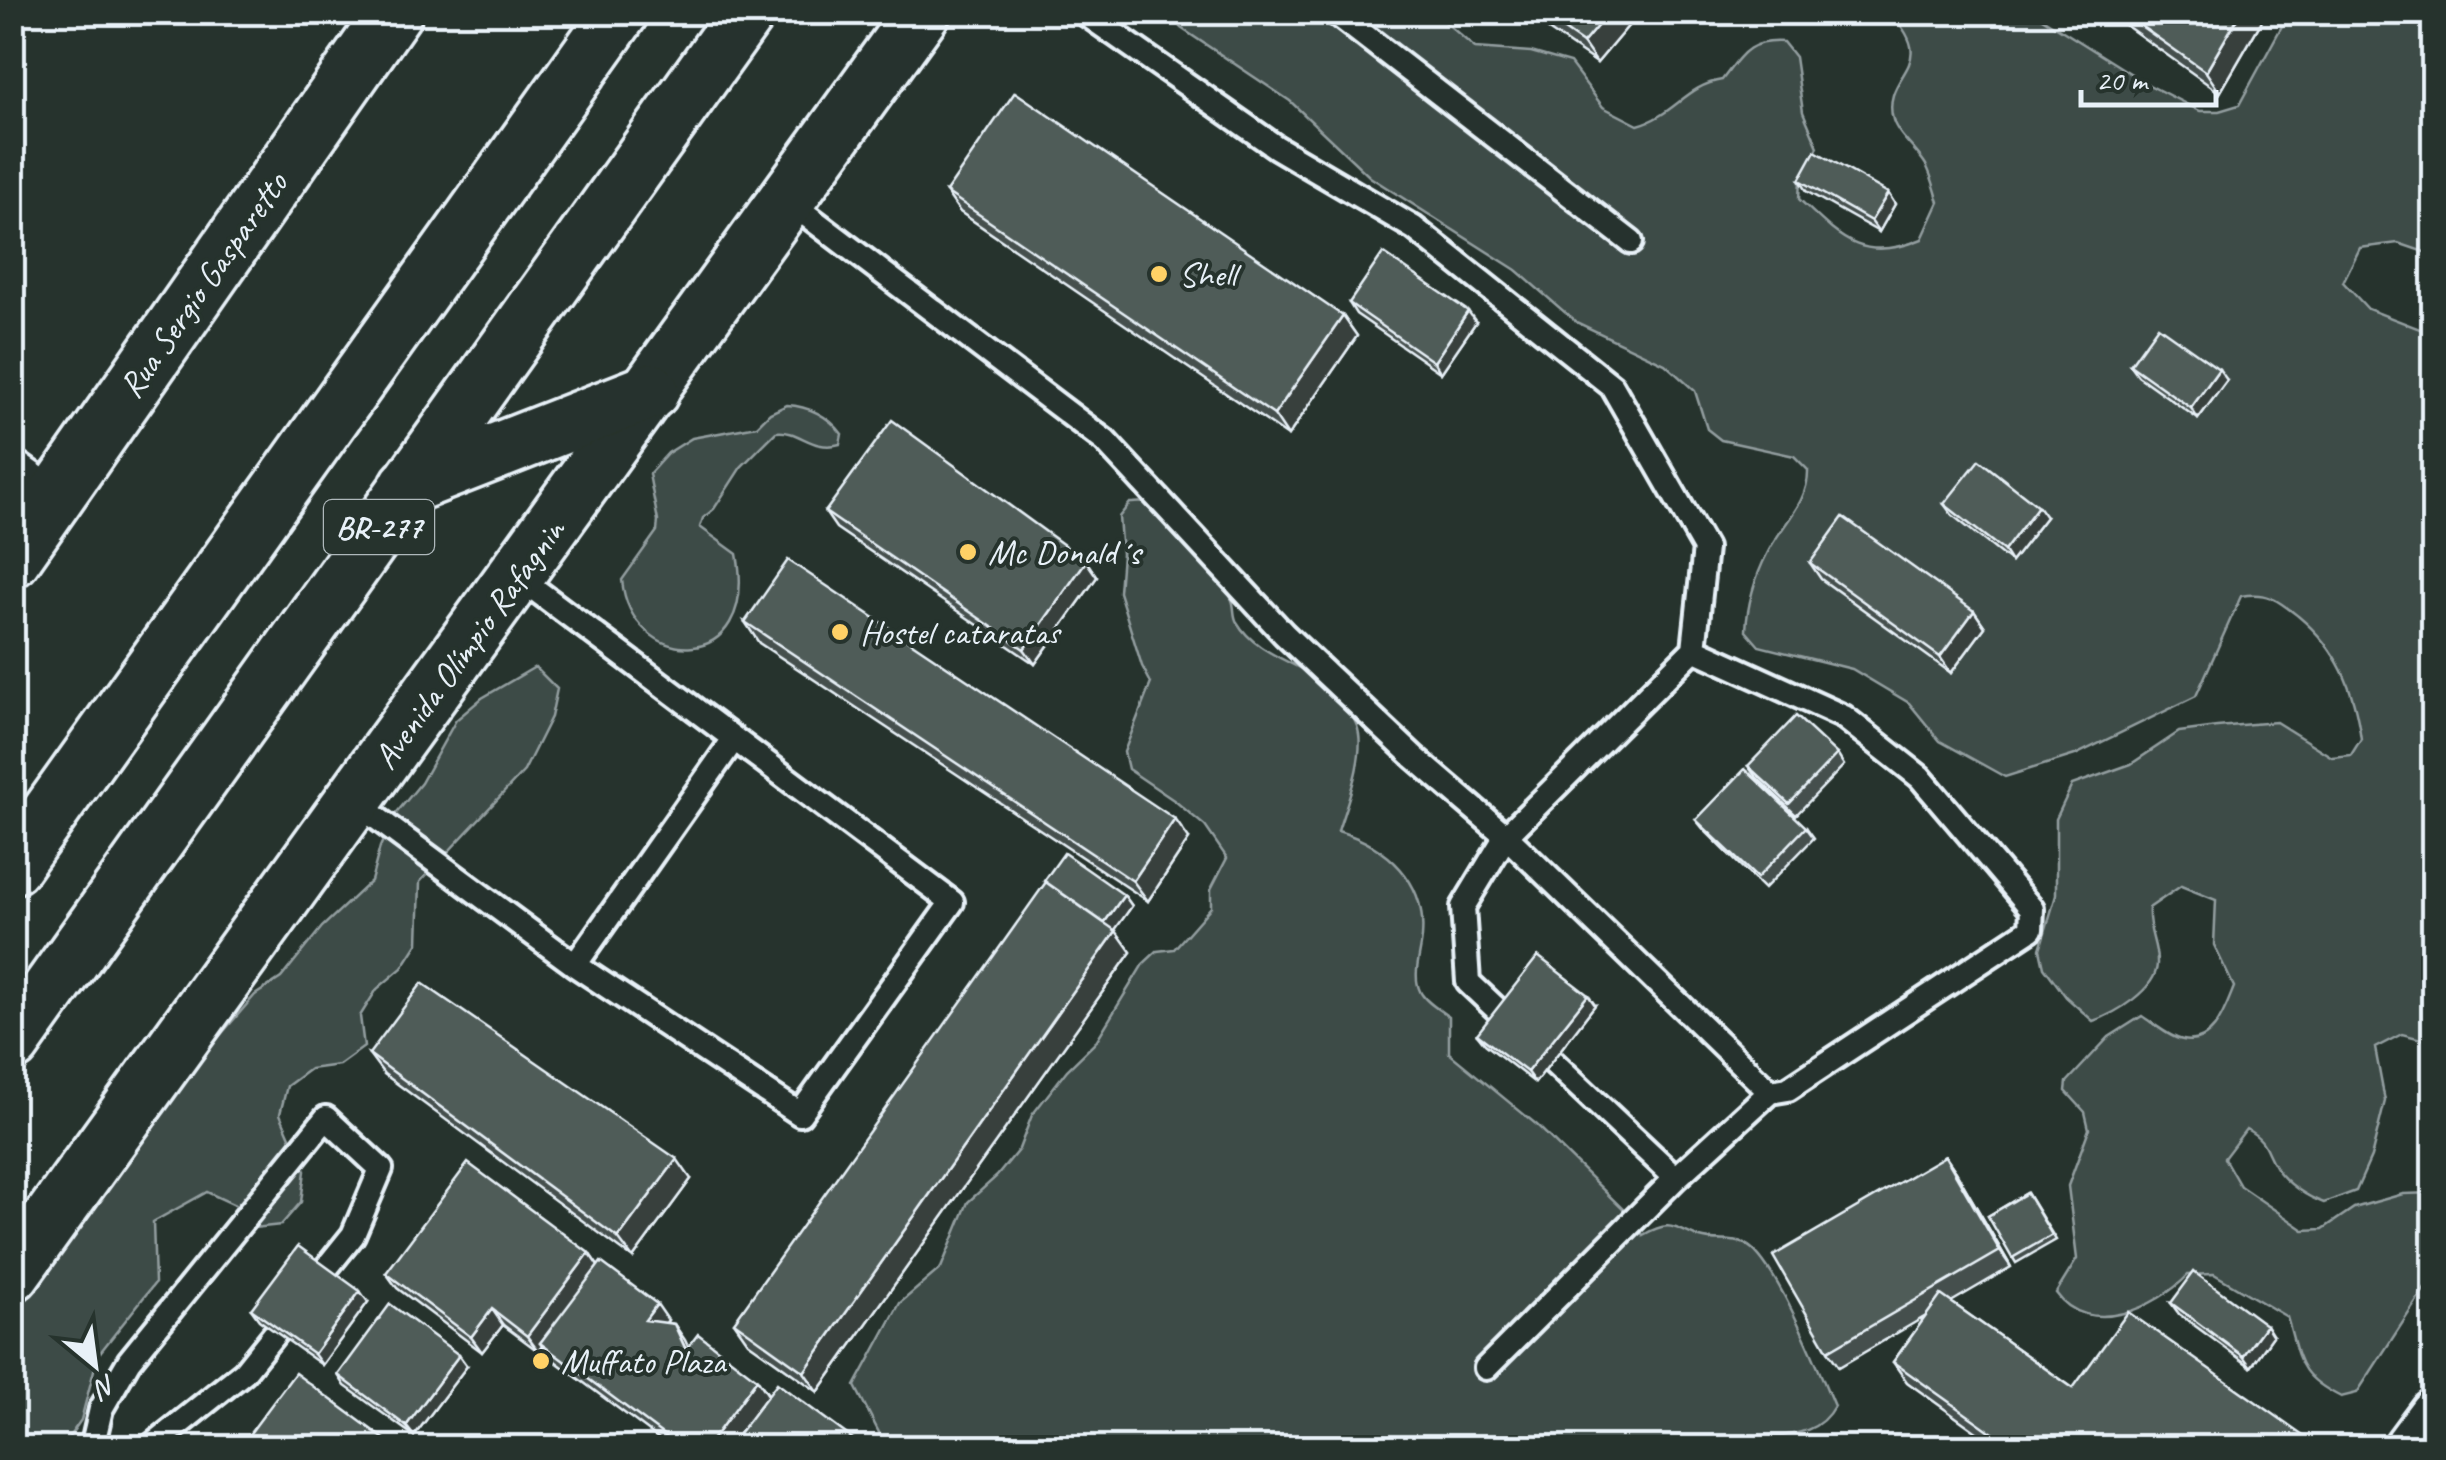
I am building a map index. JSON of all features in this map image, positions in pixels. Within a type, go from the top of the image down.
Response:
[{"type":"main road","name":"Rua Sergio Gasparetto","points":[[12,558],[31,489],[394,12]]},
{"type":"main road","name":"BR-277","points":[[12,866],[620,12]]},
{"type":"main road","name":"BR-277","points":[[12,1043],[747,12]]},
{"type":"main road","name":"Avenida Olímpio Rafagnin","points":[[12,1273],[922,12]]},
{"type":"main road","points":[[408,486],[651,391]]},
{"type":"street","points":[[2408,1448],[2434,1413]]},
{"type":"lane","points":[[1083,12],[1276,148],[1414,228],[1612,386],[1705,548],[1694,648],[1506,836],[1463,907],[1468,982],[1676,1178]]},
{"type":"lane","points":[[1334,12],[1631,242]]},
{"type":"lane","points":[[788,200],[1105,440],[1284,634],[1414,757],[1506,836],[1770,1092]]},
{"type":"lane","points":[[355,802],[575,965],[800,1114],[952,902],[517,576]]},
{"type":"lane","points":[[1486,1368],[1676,1178],[1770,1092],[1788,1089],[2032,929],[2032,909],[1920,777],[1844,717],[1694,648]]},
{"type":"lane","points":[[575,965],[734,739]]},
{"type":"lane","points":[[92,1448],[101,1409],[129,1361],[326,1118],[381,1168],[353,1235],[324,1271]]},
{"type":"lane","points":[[149,1448],[244,1372],[276,1332]]},
{"type":"shaded area","points":[[1169,13],[1435,13],[1475,48],[1531,52],[1570,63],[1603,107],[1638,125],[1661,115],[1699,88],[1722,80],[1754,46],[1783,42],[1795,57],[1803,112],[1818,147],[1800,179],[1799,199],[1853,243],[1883,249],[1922,239],[1939,202],[1926,165],[1893,120],[1891,104],[1911,58],[1911,46],[1890,13],[2034,13],[2149,85],[2200,111],[2219,111],[2239,105],[2289,13],[2433,13],[2433,255],[2398,243],[2360,248],[2343,282],[2368,309],[2433,334],[2434,726],[2423,733],[2424,808],[2434,820],[2433,1042],[2402,1034],[2375,1048],[2385,1101],[2371,1157],[2356,1191],[2324,1203],[2311,1197],[2286,1179],[2262,1142],[2246,1129],[2224,1158],[2240,1186],[2304,1230],[2323,1229],[2354,1208],[2403,1194],[2433,1193],[2433,1276],[2357,1393],[2341,1397],[2316,1381],[2302,1365],[2287,1317],[2214,1274],[2188,1275],[2141,1307],[2104,1316],[2070,1307],[2056,1293],[2077,1259],[2068,1186],[2089,1129],[2085,1112],[2066,1091],[2067,1082],[2109,1037],[2142,1016],[2178,1039],[2203,1037],[2217,1024],[2234,987],[2214,945],[2216,900],[2181,886],[2149,908],[2157,964],[2150,983],[2133,1000],[2102,1018],[2093,1021],[2066,997],[2044,967],[2040,949],[2056,895],[2056,819],[2072,785],[2131,764],[2179,732],[2217,727],[2276,722],[2332,757],[2351,755],[2361,739],[2354,703],[2342,671],[2324,642],[2278,601],[2258,595],[2241,596],[2196,696],[2075,755],[2005,777],[1940,741],[1909,703],[1852,669],[1759,646],[1746,631],[1752,592],[1767,554],[1804,493],[1808,470],[1794,456],[1721,440],[1707,429],[1695,391],[1665,364],[1576,322],[1516,270],[1370,177],[1290,101],[1181,28]]},
{"type":"shaded area","points":[[787,405],[803,407],[824,417],[842,434],[840,444],[821,445],[776,432],[741,467],[700,527],[737,554],[739,594],[730,623],[713,640],[692,647],[668,644],[647,632],[630,610],[622,580],[657,531],[649,474],[668,453],[692,438],[757,426],[770,413]]},
{"type":"shaded area","points":[[1130,503],[1155,508],[1194,546],[1227,590],[1236,620],[1249,637],[1315,677],[1346,705],[1357,726],[1359,750],[1338,831],[1387,856],[1411,883],[1422,917],[1418,985],[1425,998],[1449,1017],[1449,1053],[1537,1125],[1629,1215],[1643,1235],[1660,1227],[1672,1227],[1706,1239],[1740,1242],[1757,1254],[1796,1318],[1834,1406],[1825,1419],[1801,1432],[1727,1448],[887,1448],[855,1386],[900,1303],[941,1268],[968,1202],[1019,1149],[1032,1115],[1067,1070],[1095,1043],[1143,964],[1157,951],[1174,949],[1211,907],[1211,889],[1227,858],[1205,826],[1128,769],[1124,752],[1151,683],[1119,592],[1119,517]]},
{"type":"shaded area","points":[[535,667],[557,689],[551,717],[524,771],[420,882],[418,943],[402,968],[377,989],[360,1016],[364,1047],[339,1065],[310,1069],[287,1086],[280,1114],[305,1171],[301,1202],[281,1225],[254,1228],[235,1205],[207,1192],[153,1222],[155,1283],[98,1355],[81,1420],[62,1447],[13,1447],[12,1314],[33,1293],[192,1068],[255,995],[281,978],[322,927],[371,881],[394,816],[421,783],[456,720],[482,698]]},
{"type":"building","points":[[1538,12],[1609,12],[1583,43]]},
{"type":"building","points":[[2121,12],[2241,12],[2206,72]]},
{"type":"building","name":"Shell","points":[[1015,92],[1343,316],[1274,415],[946,192]]},
{"type":"building","points":[[1815,151],[1888,193],[1871,221],[1799,180]]},
{"type":"building","points":[[1383,253],[1468,311],[1434,362],[1349,303]]},
{"type":"building","points":[[2158,326],[2219,369],[2191,408],[2130,365]]},
{"type":"building","name":"Mc Donald´s","points":[[892,420],[1086,561],[1024,649],[825,512]]},
{"type":"building","points":[[1979,460],[2038,506],[2004,551],[1944,504]]},
{"type":"building","points":[[1843,517],[1974,611],[1940,657],[1810,563]]},
{"type":"building","points":[[788,560],[1175,819],[1133,881],[745,622]]},
{"type":"building","points":[[1796,716],[1837,754],[1789,804],[1748,766]]},
{"type":"building","points":[[1745,769],[1806,827],[1757,878],[1696,820]]},
{"type":"building","points":[[1064,853],[1124,895],[1104,923],[1044,881]]},
{"type":"building","points":[[1046,882],[1116,931],[804,1372],[734,1322]]},
{"type":"building","points":[[1538,956],[1588,995],[1527,1072],[1477,1034]]},
{"type":"building","points":[[422,983],[677,1159],[618,1238],[369,1054]]},
{"type":"building","points":[[1945,1156],[2000,1251],[1828,1351],[1773,1256]]},
{"type":"building","points":[[468,1163],[589,1253],[527,1336],[492,1309],[471,1337],[386,1273]]},
{"type":"building","points":[[2027,1193],[2052,1235],[2012,1258],[1988,1216]]},
{"type":"building","points":[[298,1246],[360,1291],[314,1354],[251,1309]]},
{"type":"building","points":[[601,1262],[657,1304],[645,1320],[674,1324],[686,1350],[698,1334],[757,1379],[706,1448],[681,1448],[540,1343]]},
{"type":"building","points":[[2194,1272],[2266,1325],[2243,1356],[2171,1303]]},
{"type":"building","points":[[1941,1295],[2073,1388],[2128,1312],[2306,1437],[2298,1448],[2014,1448],[1893,1362]]},
{"type":"building","points":[[390,1304],[459,1355],[406,1426],[338,1375]]},
{"type":"building","points":[[295,1373],[391,1444],[388,1448],[239,1448]]},
{"type":"building","points":[[777,1383],[865,1448],[728,1448]]},
{"type":"place","name":"Shell","points":[[1159,274]]},
{"type":"place","name":"Mc Donald´s","points":[[968,552]]},
{"type":"place","name":"Hostel cataratas","points":[[840,632]]},
{"type":"place","name":"Muffato Plaza","points":[[541,1361]]}]
